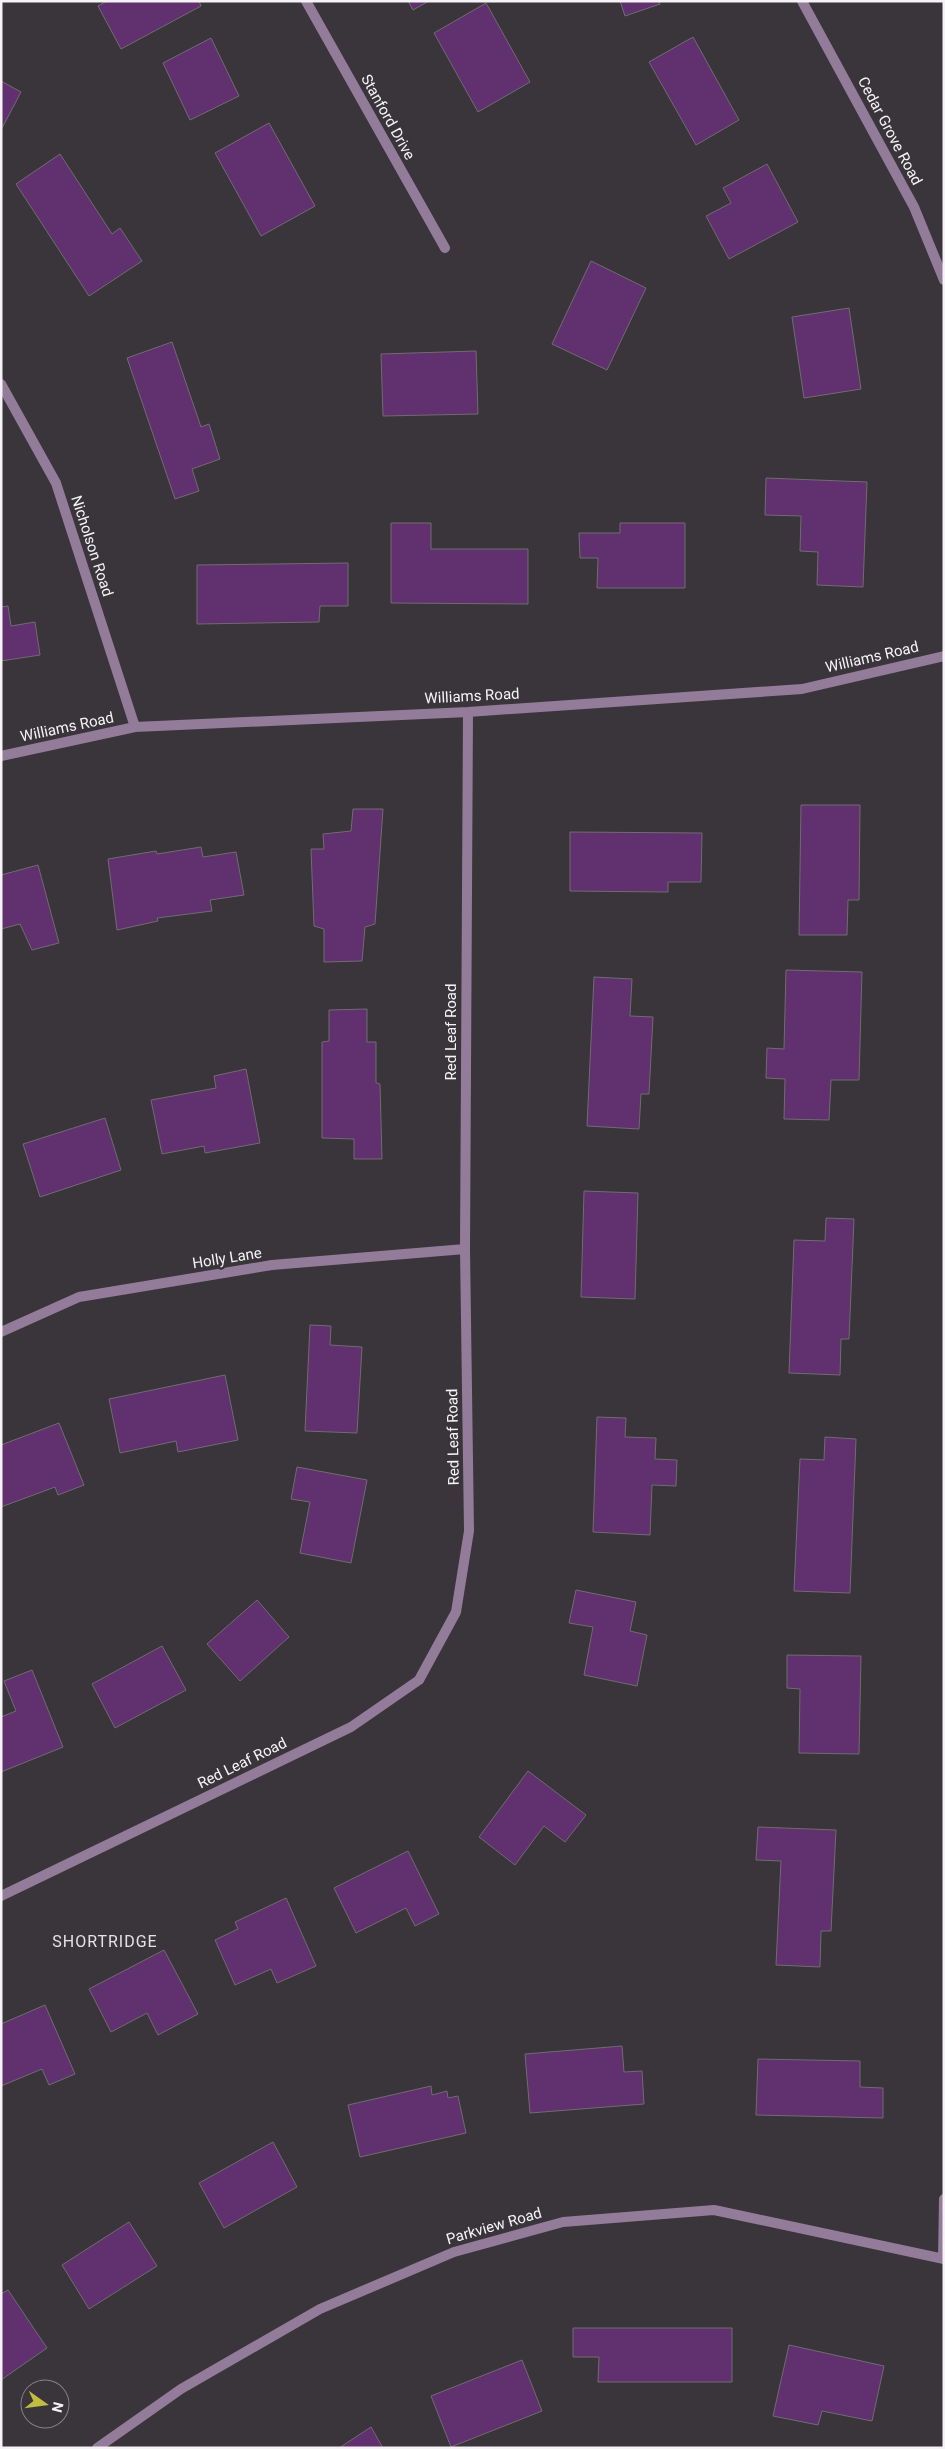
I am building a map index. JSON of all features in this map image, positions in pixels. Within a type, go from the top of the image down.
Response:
[{"type":"street","name":"Stanford Drive","points":[[306,1],[445,248]]},
{"type":"street","name":"Cedar Grove Road","points":[[802,1],[914,207],[944,280]]},
{"type":"street","name":"Nicholson Road","points":[[1,384],[56,483],[135,727]]},
{"type":"street","name":"Williams Road","points":[[1,756],[135,727],[468,712],[802,688],[944,656]]},
{"type":"street","name":"Red Leaf Road","points":[[1,1896],[351,1727],[419,1680],[456,1612],[469,1531],[465,1250],[468,712]]},
{"type":"street","name":"Holly Lane","points":[[1,1332],[79,1298],[272,1266],[465,1250]]},
{"type":"street","points":[[943,2259],[944,2199]]},
{"type":"street","name":"Parkview Road","points":[[97,2448],[181,2389],[320,2309],[454,2252],[563,2222],[714,2210],[943,2259]]},
{"type":"building","points":[[107,1],[199,1],[201,6],[121,49],[98,6]]},
{"type":"building","points":[[408,1],[429,1],[413,10]]},
{"type":"building","points":[[620,1],[659,1],[660,4],[625,16]]},
{"type":"building","points":[[486,3],[530,82],[478,112],[434,33]]},
{"type":"building","points":[[693,37],[739,120],[696,145],[649,62]]},
{"type":"building","points":[[211,38],[239,96],[190,120],[163,63]]},
{"type":"building","points":[[1,81],[21,92],[1,130]]},
{"type":"building","points":[[269,123],[315,206],[261,236],[215,153]]},
{"type":"building","points":[[60,154],[112,234],[120,228],[142,261],[89,296],[16,184]]},
{"type":"building","points":[[767,164],[798,222],[729,259],[706,216],[731,203],[723,188]]},
{"type":"building","points":[[591,261],[646,288],[607,370],[552,344]]},
{"type":"building","points":[[849,308],[861,389],[804,398],[792,317]]},
{"type":"building","points":[[172,342],[201,427],[209,424],[220,459],[192,469],[199,491],[175,499],[127,358]]},
{"type":"building","points":[[476,351],[478,414],[383,416],[381,354]]},
{"type":"building","points":[[766,478],[867,482],[863,587],[817,585],[818,552],[800,551],[801,516],[765,515]]},
{"type":"building","points":[[391,523],[431,523],[431,549],[528,549],[528,604],[391,603]]},
{"type":"building","points":[[620,523],[685,523],[685,588],[597,588],[598,558],[580,558],[579,533],[620,533]]},
{"type":"building","points":[[348,563],[348,606],[320,606],[319,622],[197,624],[197,565]]},
{"type":"building","points":[[8,606],[11,626],[35,622],[40,655],[1,661],[1,607]]},
{"type":"building","points":[[801,805],[860,805],[859,900],[848,900],[847,935],[799,935]]},
{"type":"building","points":[[353,809],[383,809],[375,924],[365,927],[362,961],[324,962],[324,929],[314,926],[311,849],[324,849],[323,834],[351,831]]},
{"type":"building","points":[[570,832],[702,833],[701,882],[668,882],[668,892],[570,891]]},
{"type":"building","points":[[201,847],[203,857],[236,852],[244,895],[210,900],[212,911],[157,918],[158,921],[117,930],[108,859],[156,851],[157,854]]},
{"type":"building","points":[[38,865],[59,943],[32,950],[20,924],[1,929],[1,875]]},
{"type":"building","points":[[786,970],[862,972],[859,1080],[831,1080],[829,1120],[784,1119],[785,1079],[766,1078],[767,1048],[784,1049]]},
{"type":"building","points":[[594,977],[632,979],[630,1016],[653,1017],[649,1094],[641,1094],[639,1129],[587,1126]]},
{"type":"building","points":[[367,1009],[367,1042],[376,1042],[376,1083],[380,1084],[382,1159],[354,1159],[354,1139],[322,1138],[322,1042],[329,1041],[329,1010]]},
{"type":"building","points":[[246,1069],[260,1143],[205,1153],[204,1146],[162,1154],[151,1100],[216,1088],[214,1076]]},
{"type":"building","points":[[105,1118],[121,1170],[40,1197],[23,1144]]},
{"type":"building","points":[[584,1191],[638,1193],[635,1299],[581,1297]]},
{"type":"building","points":[[826,1218],[854,1219],[849,1339],[841,1339],[840,1375],[789,1373],[794,1240],[825,1241]]},
{"type":"building","points":[[310,1325],[331,1326],[330,1345],[362,1347],[357,1433],[305,1431]]},
{"type":"building","points":[[225,1375],[238,1440],[178,1452],[176,1441],[120,1453],[109,1399]]},
{"type":"building","points":[[597,1417],[626,1418],[625,1437],[656,1438],[655,1459],[677,1460],[676,1486],[652,1485],[650,1535],[593,1532]]},
{"type":"building","points":[[59,1423],[84,1485],[58,1495],[55,1487],[1,1507],[1,1445]]},
{"type":"building","points":[[825,1437],[856,1439],[850,1593],[794,1591],[800,1459],[824,1460]]},
{"type":"building","points":[[297,1467],[367,1480],[351,1563],[300,1553],[310,1502],[291,1499]]},
{"type":"building","points":[[576,1590],[636,1602],[630,1631],[647,1635],[637,1686],[584,1675],[593,1627],[569,1623]]},
{"type":"building","points":[[257,1600],[289,1637],[240,1681],[207,1644]]},
{"type":"building","points":[[162,1646],[186,1690],[115,1728],[92,1684]]},
{"type":"building","points":[[787,1655],[861,1656],[859,1754],[799,1753],[800,1689],[787,1688]]},
{"type":"building","points":[[32,1670],[63,1747],[1,1772],[1,1717],[16,1711],[4,1681]]},
{"type":"building","points":[[528,1771],[586,1815],[565,1842],[544,1826],[515,1865],[479,1837]]},
{"type":"building","points":[[758,1827],[836,1830],[831,1931],[821,1931],[820,1967],[776,1965],[781,1861],[756,1860]]},
{"type":"building","points":[[408,1851],[439,1914],[415,1926],[406,1908],[356,1933],[334,1888]]},
{"type":"building","points":[[286,1898],[316,1966],[277,1983],[271,1969],[235,1985],[215,1940],[238,1929],[235,1922]]},
{"type":"building","points":[[164,1950],[198,2014],[158,2035],[147,2013],[111,2032],[89,1989]]},
{"type":"building","points":[[45,2005],[75,2074],[49,2085],[42,2069],[1,2086],[1,2024]]},
{"type":"building","points":[[622,2046],[624,2072],[642,2071],[644,2104],[530,2113],[525,2054]]},
{"type":"building","points":[[758,2059],[860,2061],[860,2087],[883,2088],[883,2118],[756,2115]]},
{"type":"building","points":[[431,2086],[432,2095],[447,2091],[448,2098],[458,2096],[466,2133],[360,2157],[348,2105]]},
{"type":"building","points":[[273,2142],[297,2187],[224,2228],[199,2183]]},
{"type":"building","points":[[129,2222],[157,2266],[89,2309],[62,2265]]},
{"type":"building","points":[[8,2290],[47,2348],[1,2380],[1,2294]]},
{"type":"building","points":[[573,2328],[732,2328],[732,2382],[598,2382],[599,2357],[573,2357]]},
{"type":"building","points":[[789,2345],[884,2366],[872,2421],[822,2411],[818,2425],[773,2416]]},
{"type":"building","points":[[522,2360],[542,2411],[451,2447],[431,2396]]},
{"type":"building","points":[[371,2427],[383,2448],[339,2448]]},
{"type":"district","name":"SHORTRIDGE","points":[[105,1941]]}]
